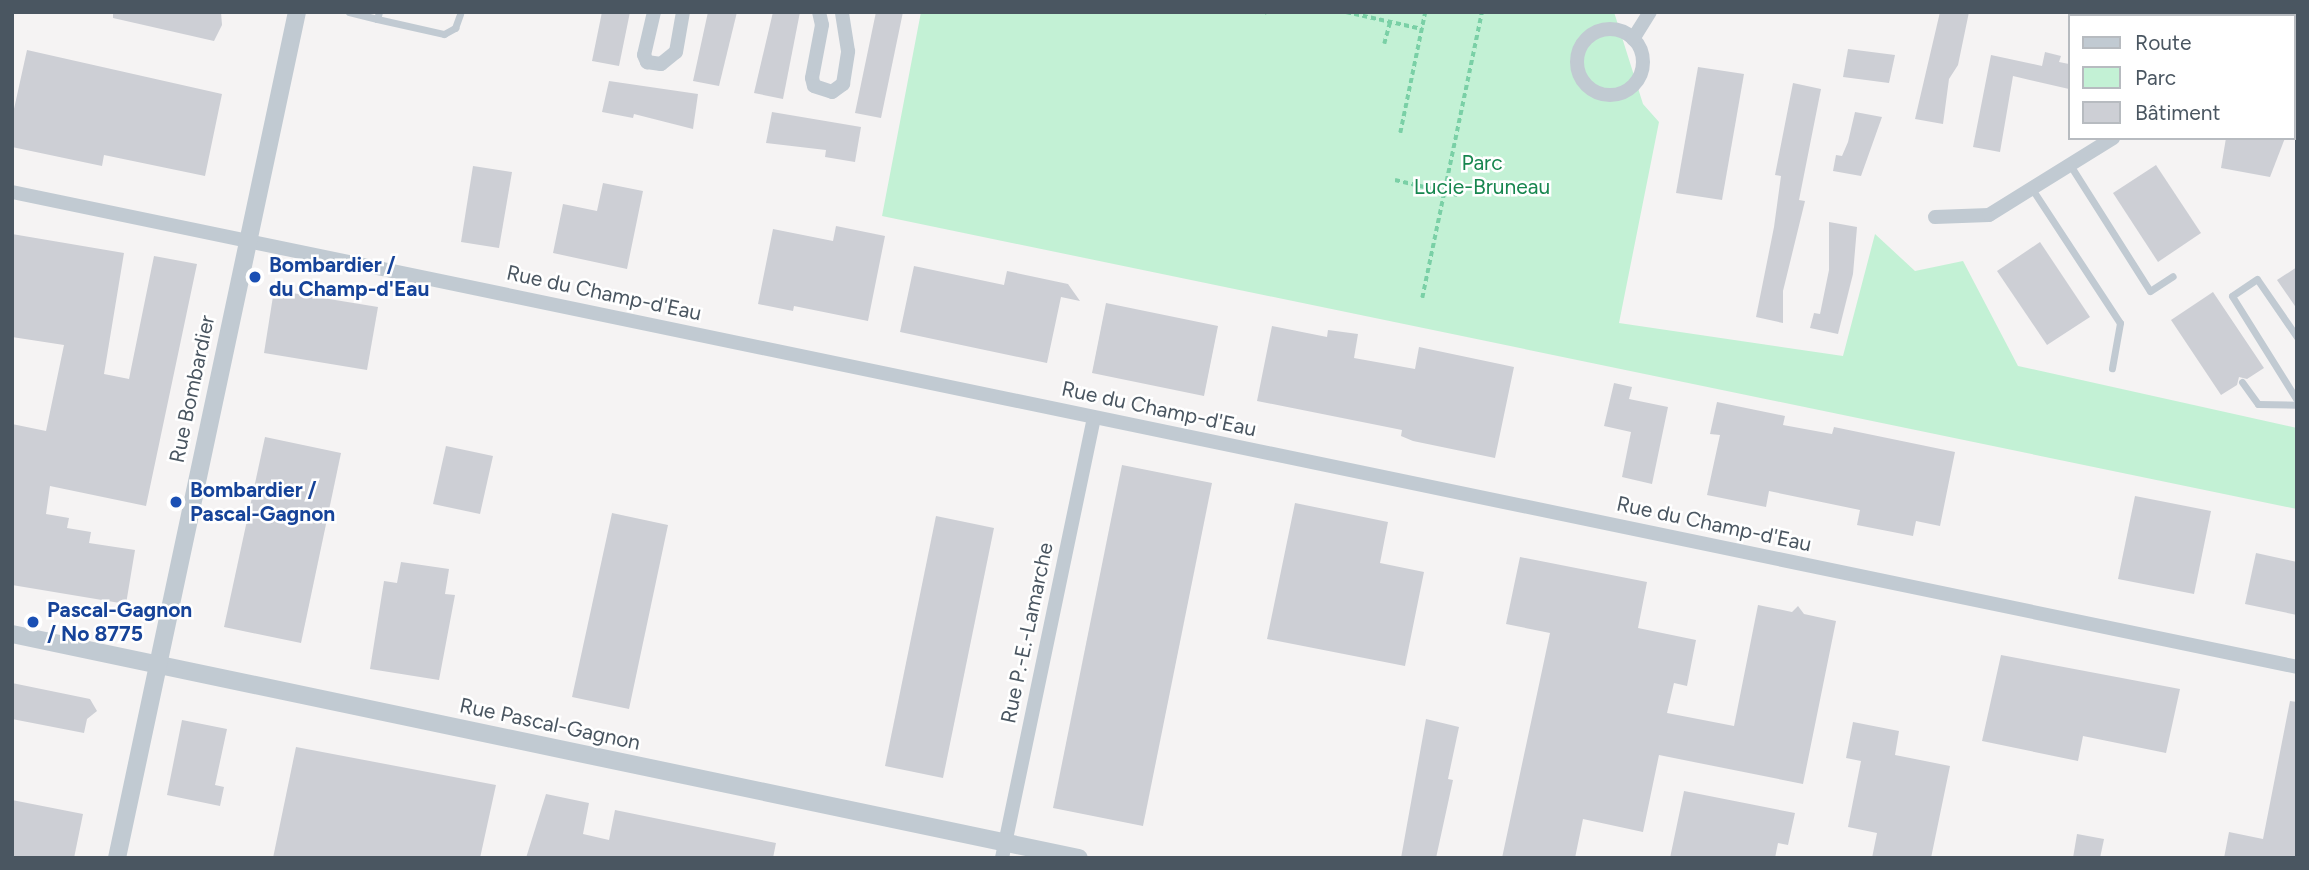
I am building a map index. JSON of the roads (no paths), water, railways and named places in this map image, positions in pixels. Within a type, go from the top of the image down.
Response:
[{"type":"street","name":"Rue Bombardier","points":[[117,858],[246,240],[297,12]]},
{"type":"street","points":[[654,12],[644,55],[647,62],[661,64],[676,52],[683,12]]},
{"type":"street","points":[[819,12],[822,25],[812,78],[814,86],[832,92],[843,84],[848,51],[842,12]]},
{"type":"street","points":[[1633,39],[1650,12]]},
{"type":"street","points":[[1615,30],[1633,39],[1643,59],[1638,80],[1620,94],[1609,95],[1589,88],[1577,59],[1586,40],[1597,32],[1615,30]]},
{"type":"street","points":[[1935,217],[1989,215],[2110,140]]},
{"type":"street","name":"Rue du Champ-d'Eau","points":[[12,192],[2297,667]]},
{"type":"street","name":"Rue P.-E.-Lamarche","points":[[1004,850],[1094,417]]},
{"type":"street","name":"Rue Pascal-Gagnon","points":[[12,634],[1004,850],[1079,858]]},
{"type":"lane","points":[[349,12],[378,16],[444,34],[457,25],[460,14]]},
{"type":"lane","points":[[2070,165],[2150,291],[2173,276]]},
{"type":"lane","points":[[2031,189],[2120,323],[2112,368]]},
{"type":"lane","points":[[2297,337],[2257,279],[2232,296],[2297,400]]},
{"type":"lane","points":[[2242,382],[2258,404],[2297,405]]},
{"type":"place","name":"Bombardier / du Champ-d'Eau","points":[[255,277]]},
{"type":"place","name":"Bombardier / Pascal-Gagnon","points":[[176,502]]},
{"type":"place","name":"Pascal-Gagnon / No 8775","points":[[33,622]]},
{"type":"park label","name":"Parc Lucie-Bruneau","points":[[1482,175]]}]
